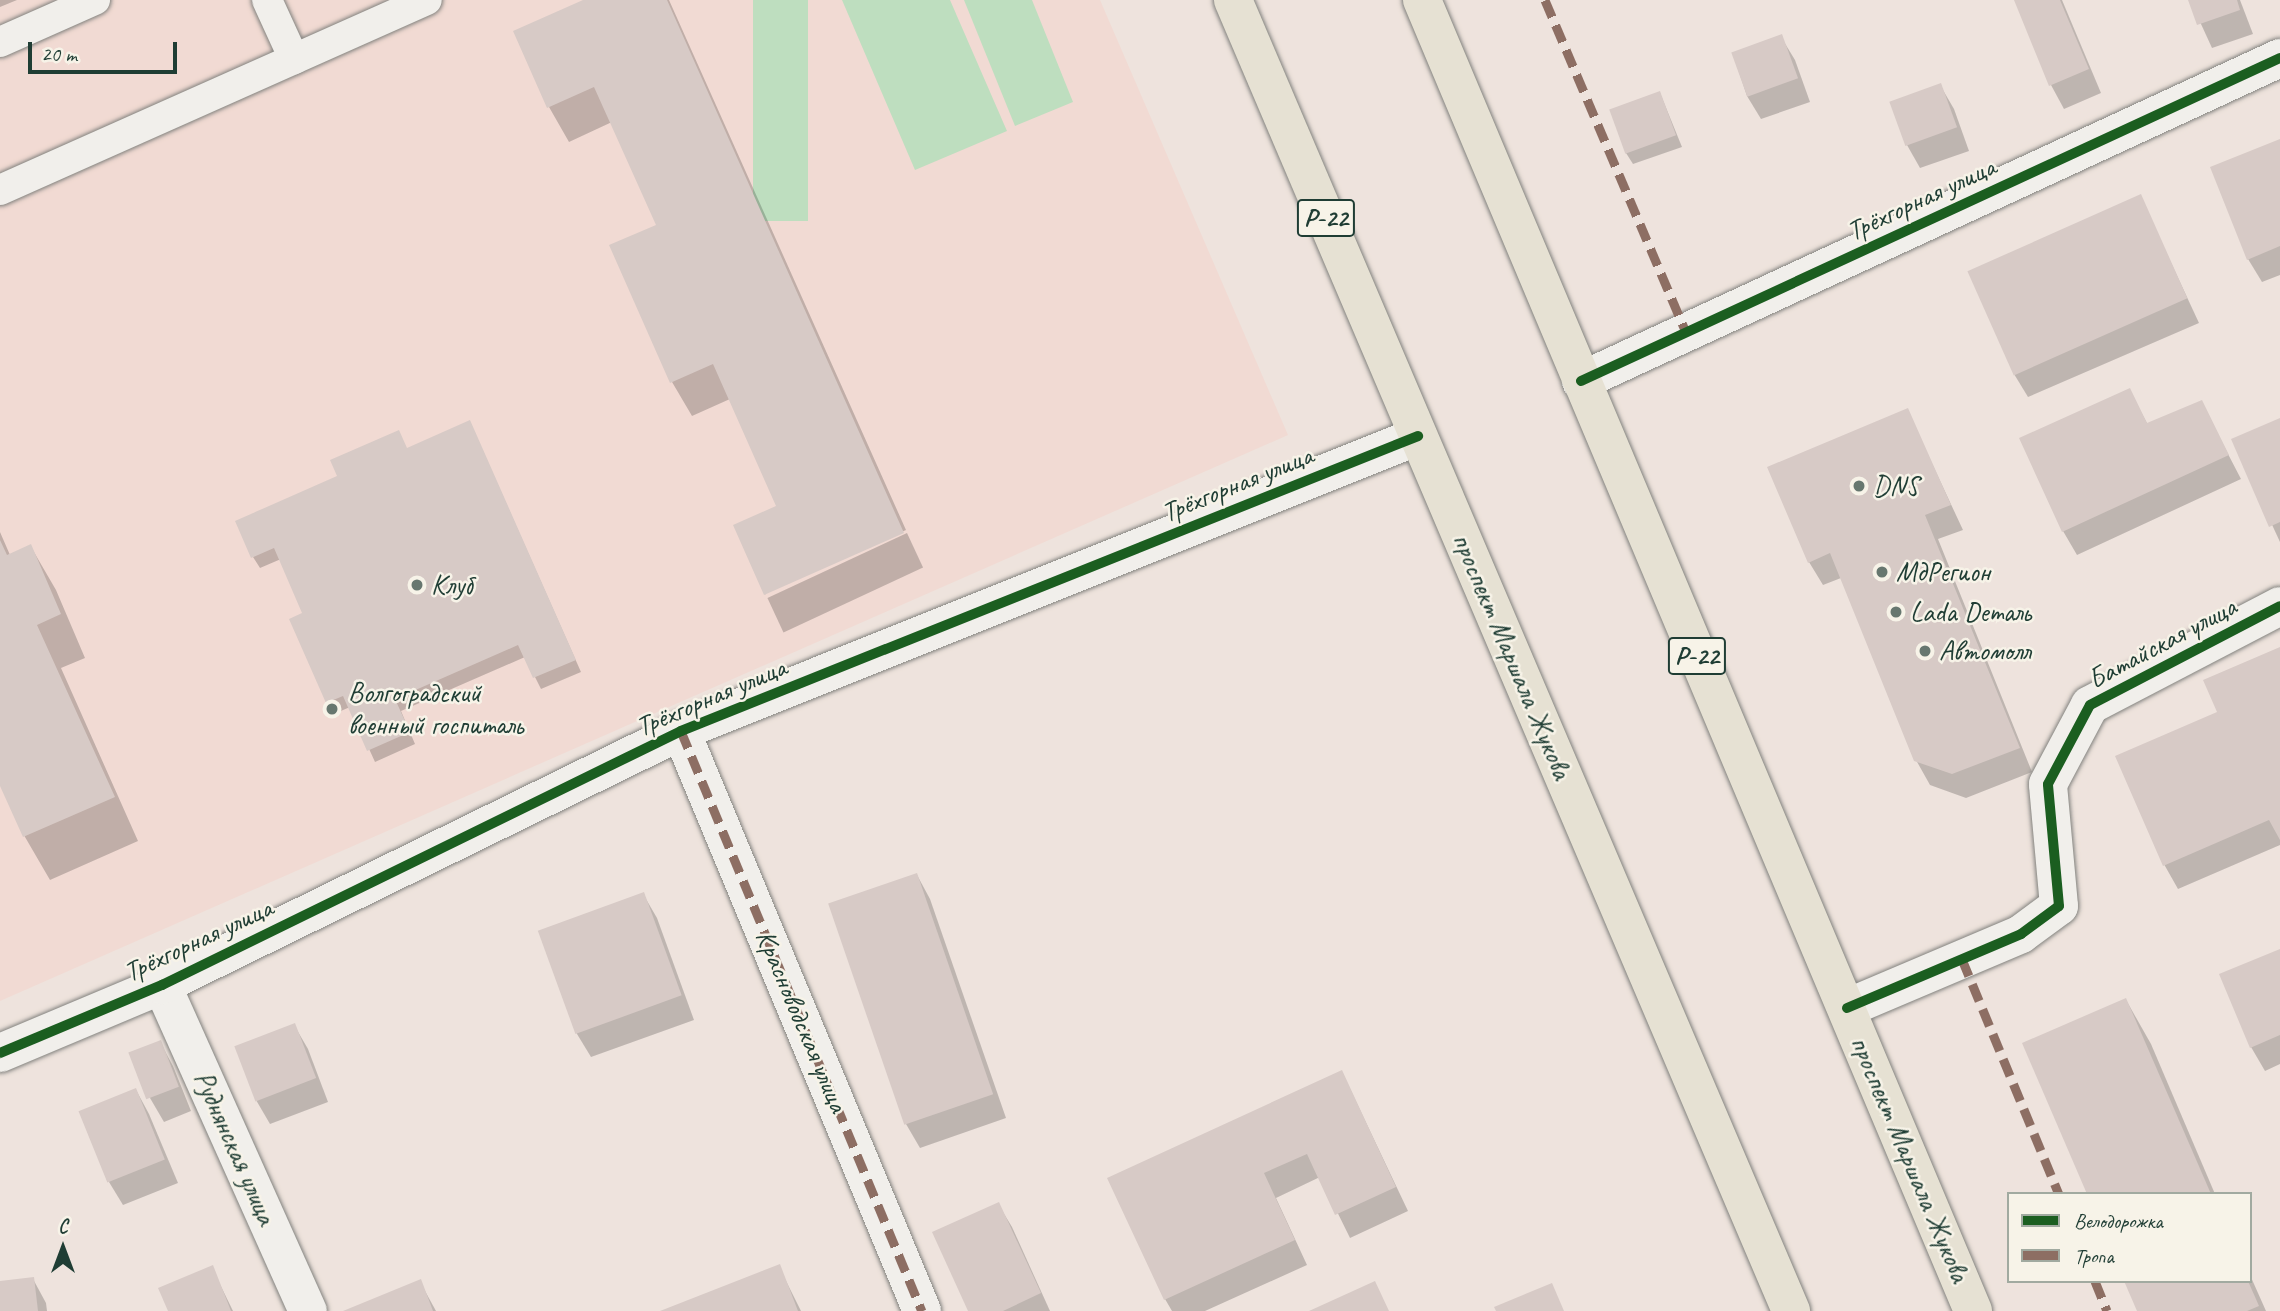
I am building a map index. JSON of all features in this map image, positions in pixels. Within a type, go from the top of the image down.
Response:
[{"type":"highway","name":"проспект Маршала Жукова","points":[[1233,0],[1791,1311]]},
{"type":"highway","name":"проспект Маршала Жукова","points":[[1422,0],[1973,1311]]},
{"type":"street","name":"Трёхгорная улица","points":[[1581,381],[2280,58]]},
{"type":"street","name":"Трёхгорная улица","points":[[0,1053],[162,985],[681,731],[1418,436]]},
{"type":"street","name":"Батайская улица","points":[[1847,1008],[2021,934],[2059,906],[2048,784],[2090,705],[2280,607]]},
{"type":"street","name":"Красноводская улица","points":[[681,731],[922,1311]]},
{"type":"street","name":"Руднянская улица","points":[[162,985],[308,1311]]},
{"type":"lane","points":[[0,42],[95,0]]},
{"type":"lane","points":[[267,0],[294,59]]},
{"type":"lane","points":[[0,190],[428,0]]},
{"type":"shaded area","name":"Волгоградский военный госпиталь","points":[[0,0],[1100,0],[1288,435],[0,1001]]},
{"type":"green space","points":[[753,0],[808,0],[808,221],[753,221]]},
{"type":"green space","points":[[842,0],[950,0],[1007,131],[915,170]]},
{"type":"green space","points":[[964,0],[1032,0],[1073,102],[1015,126]]},
{"type":"building","points":[[583,0],[667,0],[904,533],[764,595],[733,525],[776,506],[713,364],[670,383],[609,245],[656,225],[594,87],[547,108],[513,31]]},
{"type":"building","points":[[2014,0],[2060,0],[2089,69],[2049,86]]},
{"type":"building","points":[[2188,0],[2237,0],[2240,10],[2197,25]]},
{"type":"building","points":[[1782,34],[1798,78],[1747,97],[1731,52]]},
{"type":"building","points":[[1941,83],[1957,127],[1905,146],[1889,102]]},
{"type":"building","points":[[1660,91],[1676,135],[1625,154],[1609,109]]},
{"type":"building","points":[[2280,139],[2280,246],[2247,260],[2210,167]]},
{"type":"building","points":[[2141,194],[2187,298],[2014,375],[1967,271]]},
{"type":"building","points":[[2130,388],[2147,423],[2202,400],[2229,455],[2062,532],[2019,438]]},
{"type":"building","name":"Автомолл","points":[[1908,408],[1951,505],[1925,515],[2020,748],[1952,774],[1914,761],[1830,553],[1808,563],[1767,467]]},
{"type":"building","points":[[2280,418],[2280,522],[2269,527],[2231,439]]},
{"type":"building","name":"Клуб","points":[[470,420],[576,660],[533,678],[518,645],[395,699],[410,732],[367,751],[343,696],[326,703],[289,619],[302,613],[274,548],[251,558],[235,521],[337,476],[330,460],[399,430],[407,448]]},
{"type":"building","points":[[0,540],[7,555],[31,544],[61,614],[37,625],[115,797],[23,837],[0,786]]},
{"type":"building","points":[[2280,647],[2280,840],[2269,820],[2163,866],[2115,756],[2217,712],[2203,680]]},
{"type":"building","points":[[917,873],[993,1094],[904,1125],[828,904]]},
{"type":"building","points":[[644,892],[682,995],[575,1034],[538,931]]},
{"type":"building","points":[[2280,949],[2280,1035],[2250,1048],[2219,974]]},
{"type":"building","points":[[2126,998],[2210,1192],[2086,1192],[2022,1043]]},
{"type":"building","points":[[295,1023],[316,1078],[255,1101],[234,1046]]},
{"type":"building","points":[[161,1040],[179,1087],[146,1099],[128,1053]]},
{"type":"building","points":[[1342,1070],[1396,1187],[1335,1215],[1307,1154],[1264,1173],[1295,1240],[1164,1300],[1107,1178]]},
{"type":"building","points":[[136,1088],[165,1159],[107,1183],[79,1111]]},
{"type":"building","points":[[999,1202],[1041,1293],[1003,1311],[968,1311],[932,1232]]},
{"type":"building","points":[[780,1264],[798,1311],[660,1311]]},
{"type":"building","points":[[213,1265],[231,1311],[168,1311],[158,1288]]},
{"type":"building","points":[[34,1277],[38,1311],[0,1311],[0,1281]]},
{"type":"building","points":[[421,1279],[433,1311],[343,1311]]},
{"type":"building","points":[[1375,1281],[1389,1311],[1309,1311]]},
{"type":"building","points":[[1552,1283],[1564,1311],[1496,1311],[1494,1307]]},
{"type":"building","points":[[2125,1283],[2249,1283],[2259,1306],[2247,1311],[2137,1311]]},
{"type":"marked path","points":[[1545,0],[1686,332]]},
{"type":"marked path","points":[[681,731],[922,1311]]},
{"type":"marked path","points":[[1962,959],[2058,1192]]},
{"type":"marked path","points":[[2096,1283],[2107,1311]]},
{"type":"cycle path","points":[[1581,381],[2280,58]]},
{"type":"cycle path","points":[[0,1053],[162,985],[681,731],[1418,436]]},
{"type":"cycle path","points":[[1847,1008],[2021,934],[2059,906],[2048,784],[2090,705],[2280,606]]},
{"type":"place","name":"DNS","points":[[1859,486]]},
{"type":"place","name":"МдРегион","points":[[1882,572]]},
{"type":"place","name":"Клуб","points":[[417,585]]},
{"type":"place","name":"Lada Dеталь","points":[[1896,612]]},
{"type":"place","name":"Автомолл","points":[[1925,651]]},
{"type":"place","name":"Волгоградский военный госпиталь","points":[[332,709]]}]
